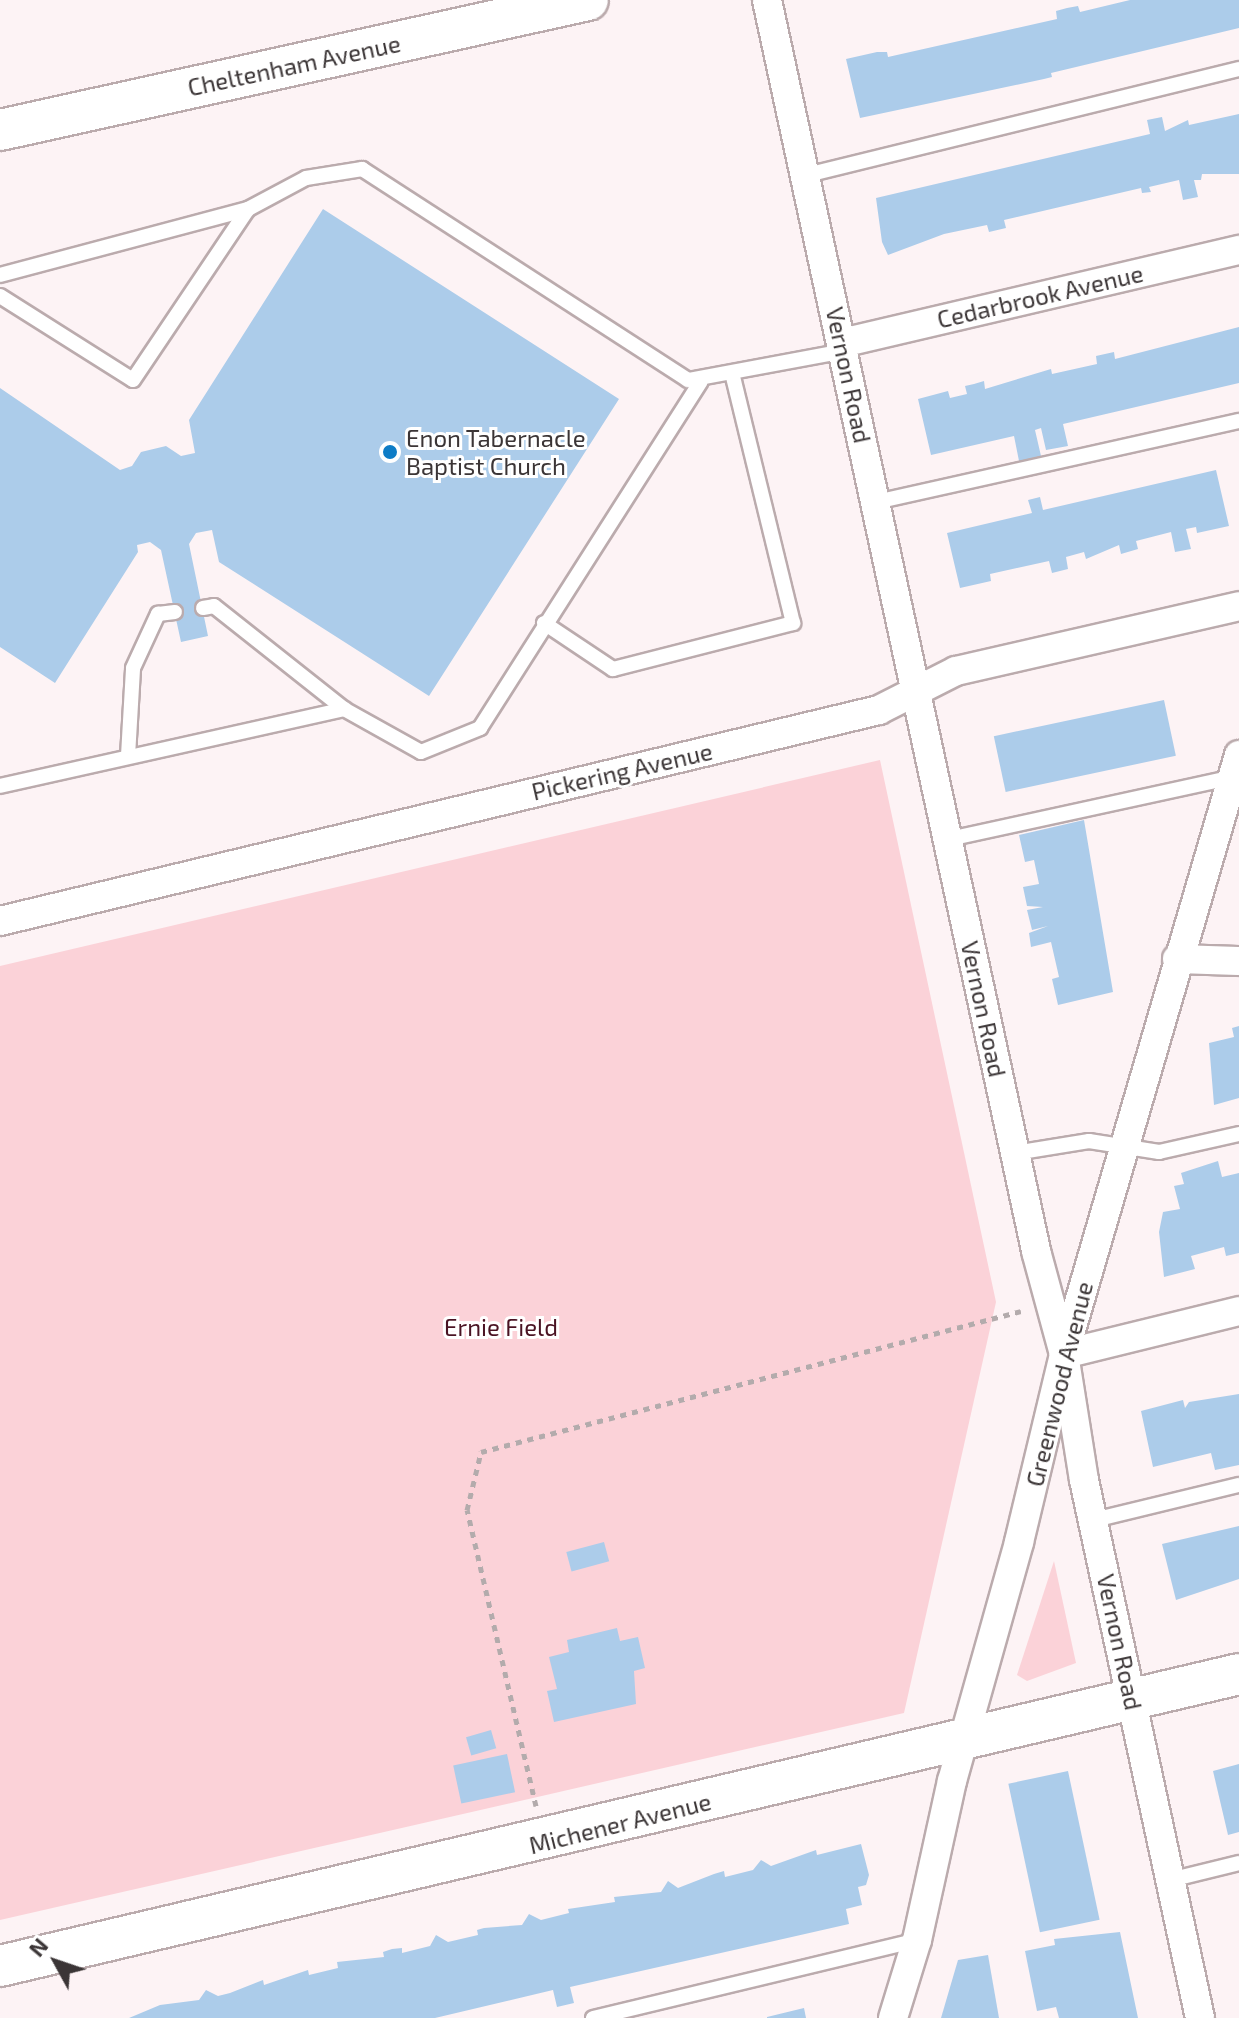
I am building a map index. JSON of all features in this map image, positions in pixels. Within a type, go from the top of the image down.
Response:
[{"type":"street","name":"Cheltenham Avenue","points":[[0,130],[588,0]]},
{"type":"street","name":"Vernon Road","points":[[767,0],[1015,1153],[1064,1354],[1094,1520],[1200,2018]]},
{"type":"street","name":"Cedarbrook Avenue","points":[[843,347],[1239,250]]},
{"type":"street","name":"Pickering Avenue","points":[[0,921],[871,712],[956,671],[1239,606]]},
{"type":"street","name":"Greenwood Avenue","points":[[893,2018],[917,1940],[965,1737],[1064,1354],[1177,959],[1237,769]]},
{"type":"street","points":[[1177,959],[1239,961]]},
{"type":"street","points":[[1064,1354],[1239,1311]]},
{"type":"street","name":"Michener Avenue","points":[[0,1966],[544,1842],[965,1737],[1239,1674]]},
{"type":"lane","points":[[807,175],[1239,69]]},
{"type":"lane","points":[[0,275],[248,209],[306,178],[362,169],[674,373],[701,381],[843,347]]},
{"type":"lane","points":[[0,296],[133,380],[248,209]]},
{"type":"lane","points":[[544,623],[613,669],[793,623],[732,373]]},
{"type":"lane","points":[[203,608],[214,606],[344,709],[421,752],[480,728],[544,623],[701,381]]},
{"type":"lane","points":[[876,502],[1239,421]]},
{"type":"lane","points":[[128,756],[133,668],[158,614],[175,612]]},
{"type":"lane","points":[[0,786],[344,709]]},
{"type":"lane","points":[[949,839],[1237,769]]},
{"type":"lane","points":[[1015,1153],[1089,1141],[1159,1152],[1239,1134]]},
{"type":"lane","points":[[1094,1520],[1239,1485]]},
{"type":"lane","points":[[1170,1880],[1239,1863]]},
{"type":"lane","points":[[593,2018],[917,1940]]},
{"type":"path","points":[[544,1842],[467,1510],[481,1452],[1050,1303]]},
{"type":"green space","name":"Ernie Field","points":[[880,760],[996,1302],[904,1713],[0,1920],[0,966]]},
{"type":"green space","points":[[1054,1561],[1076,1663],[1027,1681],[1017,1675]]},
{"type":"building","points":[[1130,0],[1239,0],[1239,28],[1051,73],[1052,77],[1044,79],[860,118],[846,59],[877,52],[887,52],[888,57],[1057,19],[1056,11],[1067,8],[1078,6],[1080,12]]},
{"type":"building","points":[[1239,114],[1239,174],[1202,174],[1201,180],[1194,180],[1198,197],[1183,200],[1179,180],[1149,187],[1151,192],[1142,193],[1141,188],[1004,220],[1006,228],[989,232],[987,225],[944,234],[888,255],[882,242],[876,198],[1150,134],[1147,120],[1162,117],[1165,131],[1188,120],[1189,125]]},
{"type":"building","name":"Enon Tabernacle Baptist Church","points":[[323,209],[619,399],[429,696],[219,562],[212,530],[196,533],[189,544],[208,636],[181,642],[161,550],[150,542],[137,545],[138,552],[55,683],[0,647],[0,388],[120,470],[132,466],[141,452],[166,446],[181,456],[195,453],[189,420]]},
{"type":"building","points":[[1239,327],[1239,383],[1063,424],[1068,446],[1046,450],[1041,428],[1035,430],[1041,456],[1019,461],[1014,436],[931,455],[918,399],[948,391],[950,398],[967,394],[965,386],[984,381],[985,389],[1051,369],[1052,374],[1097,364],[1096,356],[1114,352],[1115,359]]},
{"type":"building","points":[[1216,470],[1229,526],[1197,533],[1196,527],[1186,529],[1191,549],[1175,552],[1171,532],[1136,541],[1138,549],[1121,554],[1119,545],[1086,559],[1084,552],[1066,557],[1068,569],[1052,573],[1049,561],[990,574],[991,581],[960,588],[947,533],[1032,513],[1028,500],[1040,497],[1043,510]]},
{"type":"building","points":[[1164,700],[1176,756],[1006,792],[994,736]]},
{"type":"building","points":[[1084,820],[1113,992],[1058,1005],[1052,979],[1059,977],[1051,942],[1031,947],[1029,933],[1048,926],[1032,930],[1027,910],[1043,907],[1027,906],[1023,887],[1039,884],[1034,860],[1025,862],[1019,835]]},
{"type":"building","points":[[1239,1026],[1239,1098],[1214,1105],[1209,1043],[1234,1037],[1232,1028]]},
{"type":"building","points":[[1218,1161],[1222,1177],[1239,1173],[1239,1253],[1226,1256],[1224,1247],[1191,1256],[1195,1269],[1164,1277],[1159,1232],[1163,1212],[1180,1209],[1174,1186],[1184,1184],[1181,1173]]},
{"type":"building","points":[[1239,1394],[1239,1465],[1215,1470],[1211,1453],[1153,1467],[1141,1411],[1183,1400],[1185,1408],[1189,1402]]},
{"type":"building","points":[[1239,1526],[1239,1579],[1176,1600],[1162,1544]]},
{"type":"building","points":[[604,1542],[609,1561],[572,1571],[566,1552]]},
{"type":"building","points":[[617,1628],[620,1641],[638,1637],[645,1668],[634,1671],[636,1704],[554,1722],[547,1691],[557,1689],[549,1657],[569,1652],[567,1640]]},
{"type":"building","points":[[491,1730],[496,1748],[471,1755],[466,1737]]},
{"type":"building","points":[[507,1754],[515,1792],[461,1804],[453,1765]]},
{"type":"building","points":[[1239,1764],[1239,1832],[1228,1835],[1213,1771]]},
{"type":"building","points":[[1068,1771],[1100,1920],[1040,1932],[1008,1784]]},
{"type":"building","points":[[861,1844],[869,1875],[866,1885],[858,1887],[862,1905],[846,1909],[849,1924],[570,1987],[574,2003],[557,2007],[553,1990],[435,2018],[129,2018],[160,2005],[199,2000],[206,1990],[218,1996],[263,1980],[264,1985],[308,1970],[309,1975],[338,1968],[337,1962],[384,1957],[383,1952],[392,1949],[402,1948],[402,1953],[430,1946],[436,1935],[448,1942],[478,1935],[477,1930],[484,1928],[522,1925],[529,1914],[541,1920],[569,1913],[568,1909],[615,1902],[614,1897],[661,1892],[668,1881],[678,1888],[724,1871],[725,1877],[753,1870],[761,1860],[771,1866],[816,1850],[817,1855]]},
{"type":"building","points":[[1120,1932],[1138,2018],[1059,2018],[1056,2007],[1037,2011],[1025,1951],[1055,1945],[1054,1939]]},
{"type":"building","points":[[988,1955],[999,2018],[941,2018],[958,1960]]},
{"type":"building","points":[[804,2008],[806,2018],[767,2018],[767,2017]]},
{"type":"place","name":"Enon Tabernacle Baptist Church","points":[[390,452]]}]
